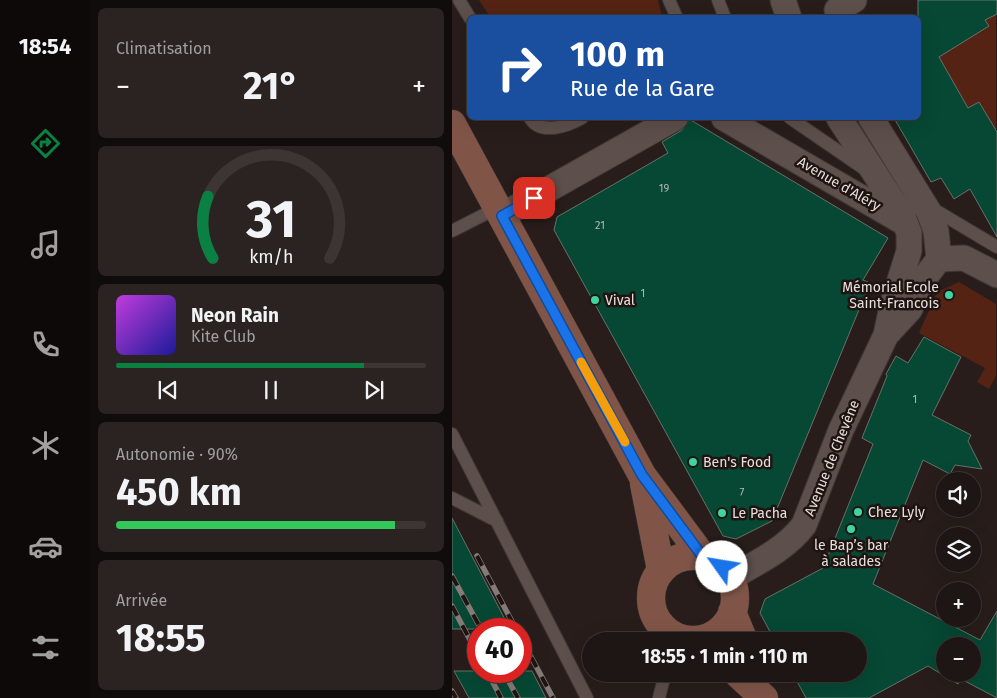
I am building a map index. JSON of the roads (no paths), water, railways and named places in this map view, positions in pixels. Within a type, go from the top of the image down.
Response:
[{"type":"street","points":[[783,0],[788,15]]},
{"type":"street","points":[[499,212],[671,120]]},
{"type":"street","name":"Avenue d'Aléry","points":[[727,120],[888,212],[907,225]]},
{"type":"street","name":"Avenue d'Aléry","points":[[840,120],[907,225]]},
{"type":"street","name":"Avenue d'Aléry","points":[[872,120],[926,205],[934,226],[939,259]]},
{"type":"street","points":[[452,124],[642,475],[703,557],[722,567],[730,578],[735,595],[732,612],[722,629],[718,632]]},
{"type":"street","name":"Avenue de Chevêne","points":[[730,578],[783,547],[804,526],[841,430],[886,335],[893,302],[908,258],[910,242],[907,225]]},
{"type":"street","points":[[939,259],[964,258],[996,275]]},
{"type":"street","name":"Avenue de Chevêne","points":[[886,335],[910,309],[923,280],[939,259]]},
{"type":"street","points":[[642,475],[661,570]]},
{"type":"street","points":[[667,632],[657,620],[651,605],[652,588],[661,570],[680,558],[703,557]]},
{"type":"street","points":[[732,612],[740,632]]},
{"type":"street","points":[[747,682],[765,698]]},
{"type":"street","points":[[759,682],[765,698]]},
{"type":"lane","points":[[459,0],[468,15]]},
{"type":"lane","points":[[669,0],[676,15]]},
{"type":"lane","points":[[718,0],[724,15]]},
{"type":"lane","points":[[531,120],[550,129],[569,126],[579,120]]},
{"type":"lane","name":"Avenue d'Aléry","points":[[793,120],[879,179],[996,247]]},
{"type":"lane","points":[[452,231],[499,212]]},
{"type":"lane","points":[[452,434],[588,698]]},
{"type":"lane","points":[[452,498],[497,521]]},
{"type":"lane","points":[[659,698],[663,682]]},
{"type":"railway","points":[[477,556],[510,618]]},
{"type":"railway","points":[[452,576],[475,618]]},
{"type":"railway","points":[[452,606],[467,634]]},
{"type":"railway","points":[[532,659],[553,698]]},
{"type":"railway","points":[[493,683],[501,698]]},
{"type":"railway","points":[[510,683],[518,698]]},
{"type":"railway","points":[[452,691],[456,698]]},
{"type":"place","name":"Mémorial Ecole Saint-Francois","points":[[949,295]]},
{"type":"place","name":"Vival","points":[[595,300]]},
{"type":"place","name":"Ben's Food","points":[[693,462]]},
{"type":"place","name":"Chez Lyly","points":[[858,512]]},
{"type":"place","name":"Le Pacha","points":[[722,513]]},
{"type":"place","name":"le Bap’s bar à salades","points":[[851,529]]}]
